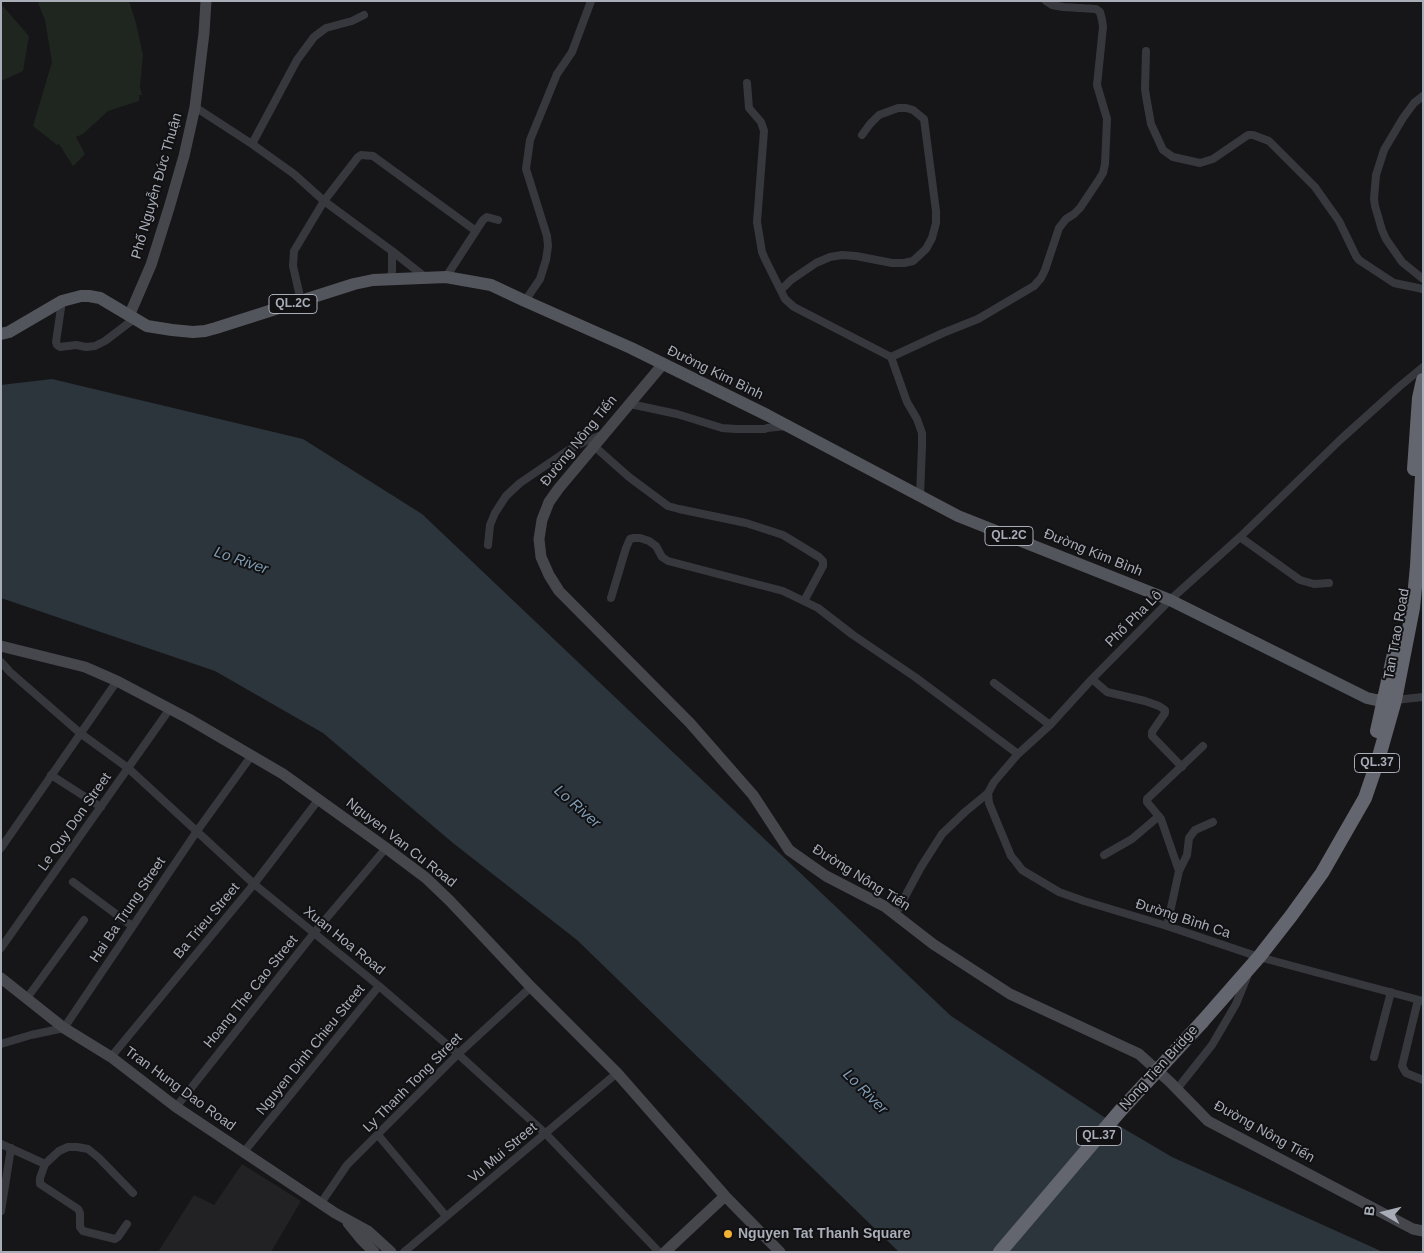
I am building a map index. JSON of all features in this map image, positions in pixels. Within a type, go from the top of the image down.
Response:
[{"type":"highway","name":"Tan Trao Road","points":[[1390,700],[1404,607],[1419,398],[1423,380]]},
{"type":"highway","name":"Tan Trao Road","points":[[1202,1022],[1249,969],[1291,916],[1322,873],[1365,798],[1378,760],[1390,700],[1413,608],[1423,458]]},
{"type":"highway","name":"Nong Tien Bridge","points":[[1000,1252],[1120,1111],[1202,1022]]},
{"type":"main road","name":"Đường Kim Bình","points":[[1,334],[9,332],[62,301],[81,296],[100,298],[131,318],[153,328],[205,331],[354,284],[373,280],[446,277],[491,285],[631,348],[767,422],[788,426],[920,496],[976,523],[1170,600],[1366,698],[1390,700]]},
{"type":"street","name":"Phố Nguyễn Đức Thuận","points":[[131,318],[170,208],[184,156],[195,107],[206,1]]},
{"type":"street","points":[[525,301],[540,279],[548,246],[547,236],[526,169],[530,140],[557,74],[572,52],[592,1]]},
{"type":"street","points":[[891,357],[978,319],[1034,286],[1045,270],[1060,228],[1066,219],[1080,208],[1103,173],[1108,119],[1097,85],[1103,27],[1100,12],[1096,9],[1052,5],[1046,1]]},
{"type":"street","points":[[252,144],[297,60],[314,37],[326,28],[352,21],[364,15]]},
{"type":"street","points":[[1146,51],[1146,96],[1151,124],[1163,150],[1173,157],[1200,163],[1213,159],[1248,136],[1253,135],[1269,141],[1315,187],[1339,221],[1359,260],[1394,283],[1423,289]]},
{"type":"street","points":[[748,83],[749,108],[761,122],[764,131],[757,222],[762,252],[785,299],[794,307],[891,357],[907,402],[917,419],[922,433],[920,496]]},
{"type":"street","points":[[1423,96],[1414,103],[1403,118],[1384,150],[1376,175],[1374,199],[1386,239],[1402,262],[1423,278]]},
{"type":"street","points":[[195,107],[294,174],[324,201],[392,250],[425,277]]},
{"type":"street","points":[[781,290],[791,280],[816,263],[830,257],[842,255],[856,256],[904,263],[913,261],[926,250],[934,231],[936,211],[924,119],[913,110],[898,108],[879,115],[862,135]]},
{"type":"street","points":[[301,301],[293,266],[294,251],[324,201],[361,155],[373,156],[476,231]]},
{"type":"street","points":[[446,277],[483,220],[487,217],[498,220]]},
{"type":"street","points":[[391,279],[392,250]]},
{"type":"street","points":[[62,301],[56,342],[60,347],[76,345],[94,346],[105,341],[131,318]]},
{"type":"street","name":"Đường Nông Tiến","points":[[663,364],[549,502],[542,520],[539,539],[541,557],[548,576],[559,591],[690,723],[752,795],[789,850],[826,876],[884,906],[933,944],[1010,994],[1139,1054],[1208,1121],[1413,1229],[1423,1231]]},
{"type":"street","name":"Phố Pha Lô","points":[[895,915],[921,867],[942,834],[988,793],[994,782],[1018,754],[1050,725],[1092,679],[1170,600],[1340,440],[1423,367]]},
{"type":"street","points":[[630,404],[678,414],[722,428],[736,430],[765,429],[767,422]]},
{"type":"street","points":[[488,545],[490,525],[494,513],[506,496],[520,483],[567,451],[586,441],[604,435]]},
{"type":"street","points":[[594,446],[629,477],[668,506],[746,523],[783,535],[819,557],[823,561],[823,566],[804,601]]},
{"type":"street","points":[[1240,536],[1300,580],[1314,584],[1328,584]]},
{"type":"street","points":[[612,598],[626,548],[630,539],[634,538],[649,541],[656,546],[662,557],[668,561],[783,591],[818,608],[853,636],[915,677],[1018,754]]},
{"type":"street","name":"Nguyen Van Cu Road","points":[[1,646],[85,667],[118,681],[283,774],[426,878],[450,900],[531,987],[617,1073],[725,1196],[780,1252]]},
{"type":"street","name":"Xuan Hoa Road","points":[[1,662],[80,733],[128,768],[254,884],[380,986],[458,1054],[546,1134],[659,1252]]},
{"type":"street","points":[[1092,679],[1107,692],[1145,700],[1165,710],[1166,713],[1152,732],[1152,736],[1182,767]]},
{"type":"street","points":[[1,848],[118,681]]},
{"type":"street","points":[[994,683],[1050,725]]},
{"type":"street","points":[[1390,700],[1423,696]]},
{"type":"street","name":"Le Quy Don Street","points":[[1,948],[169,710]]},
{"type":"street","points":[[1179,871],[1161,819],[1147,802],[1147,799],[1203,746]]},
{"type":"street","name":"Hai Ba Trung Street","points":[[64,1028],[197,831],[252,755]]},
{"type":"street","points":[[51,775],[101,806]]},
{"type":"street","name":"Đường Bình Ca","points":[[988,793],[989,803],[1011,856],[1022,870],[1059,892],[1259,957],[1420,1001]]},
{"type":"street","name":"Ba Trieu Street","points":[[111,1057],[254,884],[319,799]]},
{"type":"street","points":[[1104,855],[1132,840],[1159,816]]},
{"type":"street","points":[[1166,926],[1179,871],[1187,855],[1189,838],[1195,830],[1213,822]]},
{"type":"street","name":"Hoang The Cao Street","points":[[176,1107],[314,933],[386,848]]},
{"type":"street","points":[[73,882],[132,926]]},
{"type":"street","points":[[27,998],[84,920]]},
{"type":"street","points":[[1177,1089],[1212,1045],[1227,1021],[1236,1004],[1249,969]]},
{"type":"street","name":"Tran Hung Dao Road","points":[[1,978],[64,1028],[111,1057],[176,1107],[345,1220]]},
{"type":"street","name":"Nguyen Dinh Chieu Street","points":[[243,1153],[380,986]]},
{"type":"street","name":"Ly Thanh Tong Street","points":[[321,1203],[347,1165],[458,1054],[531,987]]},
{"type":"street","points":[[1374,1057],[1391,992]]},
{"type":"street","points":[[1420,1001],[1402,1066],[1406,1073],[1423,1080]]},
{"type":"street","points":[[1,1044],[64,1028]]},
{"type":"street","name":"Vu Mui Street","points":[[404,1252],[617,1073]]},
{"type":"street","points":[[378,1135],[446,1216]]},
{"type":"street","points":[[1,1144],[45,1164]]},
{"type":"street","points":[[127,1224],[118,1237],[115,1238],[83,1231],[80,1227],[80,1213],[78,1209],[40,1184],[40,1178],[45,1164],[59,1151],[68,1147],[77,1147],[88,1149],[99,1158],[133,1193]]},
{"type":"street","points":[[1,1211],[11,1148]]},
{"type":"street","points":[[665,1252],[725,1196]]},
{"type":"street","points":[[345,1220],[374,1252]]},
{"type":"street","points":[[345,1220],[368,1231],[391,1252]]},
{"type":"shaded area","points":[[41,1],[129,1],[143,55],[140,87],[142,95],[139,95],[139,101],[108,111],[83,134],[76,137],[85,154],[73,166],[59,144],[57,145],[33,126],[52,62],[45,20],[38,3]]},
{"type":"shaded area","points":[[1,4],[29,36],[23,71],[1,81]]},
{"type":"shaded area","points":[[242,1164],[301,1201],[271,1252],[158,1252],[194,1195],[214,1205]]},
{"type":"water","name":"Lo River","points":[[52,379],[303,439],[422,514],[951,1016],[1104,1117],[1172,1157],[1383,1252],[899,1252],[577,940],[453,843],[323,733],[215,671],[1,598],[1,385]]},
{"type":"place","name":"Nguyen Tat Thanh Square","points":[[728,1234]]}]
